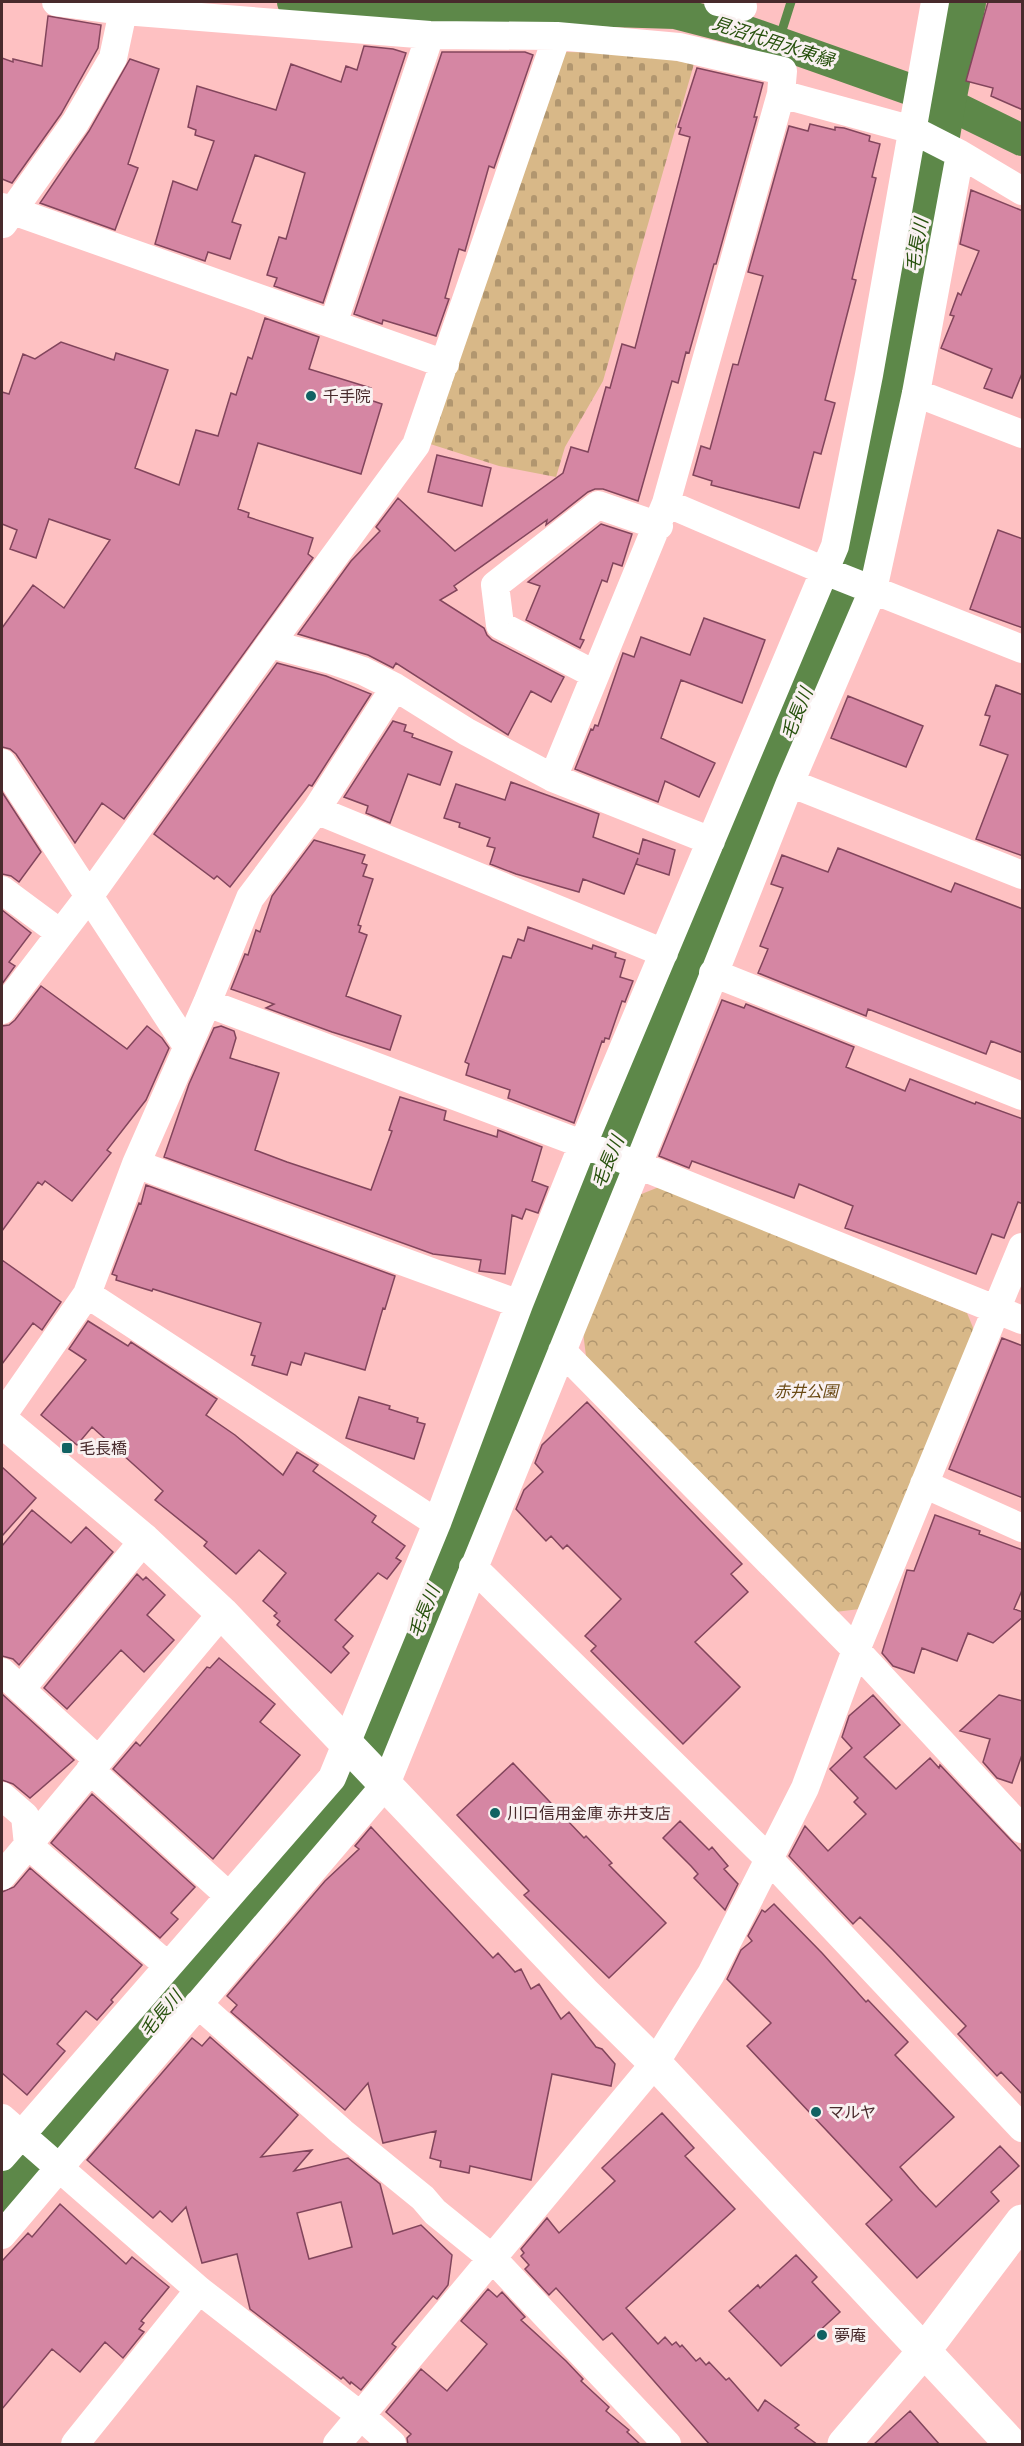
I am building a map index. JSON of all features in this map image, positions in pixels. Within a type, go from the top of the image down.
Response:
[{"type":"street","points":[[56,2],[124,6],[430,35],[557,36],[679,46],[783,71],[781,94],[663,515],[594,674],[553,778]]},
{"type":"street","points":[[718,2],[743,7],[742,2]]},
{"type":"street","points":[[2,2235],[32,2145],[168,1966],[332,1778],[351,1748],[519,1304],[583,1144],[835,546],[860,421],[935,2]]},
{"type":"street","points":[[124,6],[113,58],[75,123],[5,214],[445,364]]},
{"type":"street","points":[[333,324],[430,35]]},
{"type":"street","points":[[2,1010],[90,895],[416,445],[557,36]]},
{"type":"street","points":[[781,94],[913,130],[960,153],[1023,191]]},
{"type":"street","points":[[2,2157],[32,2145],[198,2004],[382,1780],[474,1567],[790,783],[873,590],[916,393],[960,153]]},
{"type":"street","points":[[916,393],[1023,434]]},
{"type":"street","points":[[594,674],[500,625],[495,585],[598,506],[663,515],[825,571],[1023,649]]},
{"type":"street","points":[[270,644],[363,671],[395,687],[467,732],[553,778],[711,841]]},
{"type":"street","points":[[2,1416],[87,1294],[136,1164],[207,1003],[250,897],[316,810],[395,687]]},
{"type":"street","points":[[2,763],[187,1046]]},
{"type":"street","points":[[790,783],[1023,875]]},
{"type":"street","points":[[316,810],[664,954]]},
{"type":"street","points":[[2,890],[60,933]]},
{"type":"street","points":[[713,973],[1023,1096]]},
{"type":"street","points":[[207,1003],[638,1164],[1023,1320]]},
{"type":"street","points":[[136,1164],[519,1304]]},
{"type":"street","points":[[337,2445],[655,2063],[711,1974],[805,1788],[856,1650],[995,1309],[1023,1247]]},
{"type":"street","points":[[87,1294],[437,1523]]},
{"type":"street","points":[[562,1351],[856,1650],[1023,1829]]},
{"type":"street","points":[[2,1421],[144,1540],[222,1612],[583,1992],[655,2063],[1011,2445]]},
{"type":"street","points":[[924,1484],[1023,1528]]},
{"type":"street","points":[[144,1540],[11,1680],[94,1765],[229,1896]]},
{"type":"street","points":[[474,1567],[769,1859],[1023,2128]]},
{"type":"street","points":[[2,1876],[222,1612]]},
{"type":"street","points":[[2,1796],[25,1816],[28,1845],[168,1966]]},
{"type":"street","points":[[198,2004],[342,2132],[493,2259],[667,2445]]},
{"type":"street","points":[[32,2145],[199,2290],[361,2416],[392,2445]]},
{"type":"street","points":[[844,2445],[924,2351],[1023,2221]]},
{"type":"street","points":[[75,2445],[199,2290]]},
{"type":"green space","points":[[563,52],[634,53],[694,64],[603,381],[565,447],[556,477],[499,466],[424,442]]},
{"type":"green space","name":"赤井公園","points":[[659,1187],[967,1313],[974,1330],[860,1609],[835,1612],[586,1356],[583,1332],[639,1195]]},
{"type":"building","points":[[988,2],[1023,2],[1023,110],[991,96],[993,88],[966,81]]},
{"type":"building","points":[[48,16],[101,25],[98,48],[61,114],[12,183],[2,179],[2,58],[42,66]]},
{"type":"building","points":[[364,46],[393,49],[406,53],[323,303],[274,286],[277,278],[267,275],[279,237],[286,239],[305,173],[255,155],[232,222],[241,225],[230,259],[208,252],[205,261],[155,244],[173,181],[197,190],[214,141],[195,135],[196,130],[188,127],[197,86],[276,110],[291,64],[341,82],[346,66],[357,70]]},
{"type":"building","points":[[442,52],[525,52],[533,55],[494,168],[489,166],[465,251],[459,249],[445,298],[449,299],[436,336],[383,320],[382,324],[354,314]]},
{"type":"building","points":[[130,59],[159,69],[128,164],[138,168],[115,230],[40,203],[89,131]]},
{"type":"building","points":[[697,68],[763,83],[754,117],[757,117],[716,264],[714,264],[689,353],[686,352],[678,383],[672,381],[638,501],[603,489],[588,492],[546,525],[547,520],[454,586],[457,590],[440,600],[484,628],[492,640],[564,677],[551,702],[531,691],[508,735],[396,663],[393,668],[368,655],[298,634],[351,561],[380,531],[376,527],[398,498],[455,551],[563,473],[571,447],[588,452],[606,387],[610,388],[622,344],[635,348],[690,137],[679,134],[681,128],[678,127]]},
{"type":"building","points":[[810,124],[835,130],[835,127],[844,128],[870,136],[869,141],[880,144],[872,177],[876,178],[852,279],[856,280],[825,400],[835,403],[821,454],[814,452],[799,508],[711,485],[712,481],[693,475],[701,446],[710,449],[733,364],[738,365],[763,276],[748,272],[789,126],[808,131]]},
{"type":"building","points":[[971,190],[1023,211],[1023,371],[1012,398],[984,388],[992,369],[941,348],[954,316],[950,315],[958,293],[961,295],[979,251],[960,244]]},
{"type":"building","points":[[265,318],[319,337],[309,369],[371,388],[367,399],[382,404],[361,474],[258,443],[238,509],[249,513],[248,517],[313,538],[308,554],[313,558],[124,819],[102,803],[75,843],[16,754],[2,747],[2,628],[33,585],[64,608],[110,540],[49,519],[36,558],[10,549],[17,530],[2,524],[2,392],[9,394],[23,354],[35,359],[61,342],[114,360],[116,353],[168,370],[135,468],[179,485],[196,430],[218,436],[231,393],[236,395],[248,357],[252,359]]},
{"type":"building","points":[[437,455],[491,468],[482,506],[428,492]]},
{"type":"building","points":[[601,524],[632,534],[622,566],[613,563],[607,582],[602,580],[580,639],[584,640],[580,648],[526,620],[540,586],[528,582]]},
{"type":"building","points":[[998,530],[1023,539],[1023,628],[970,609]]},
{"type":"building","points":[[704,618],[765,640],[742,703],[681,680],[661,738],[715,763],[699,797],[665,781],[658,802],[575,769],[591,729],[593,730],[595,725],[598,726],[623,653],[634,657],[641,637],[690,655]]},
{"type":"building","points":[[277,663],[326,676],[371,694],[312,786],[309,785],[230,887],[217,876],[214,879],[154,834]]},
{"type":"building","points":[[996,685],[1023,695],[1023,856],[976,839],[1008,755],[980,745],[990,716],[985,715]]},
{"type":"building","points":[[848,696],[923,726],[906,767],[831,738]]},
{"type":"building","points":[[393,721],[406,725],[404,731],[413,734],[412,737],[452,752],[440,785],[408,774],[390,823],[366,813],[368,806],[344,797]]},
{"type":"building","points":[[511,782],[599,814],[593,837],[639,854],[643,839],[675,850],[669,875],[636,864],[638,858],[624,894],[583,879],[579,892],[490,864],[495,848],[487,846],[490,838],[459,827],[460,823],[444,818],[456,784],[505,800]]},
{"type":"building","points":[[2,792],[41,852],[19,882],[11,876],[2,874]]},
{"type":"building","points":[[314,840],[365,855],[362,863],[367,865],[363,876],[373,879],[358,925],[361,926],[359,932],[367,935],[346,996],[401,1016],[390,1050],[266,1008],[274,1004],[231,989],[245,954],[248,955],[256,930],[260,932],[272,896]]},
{"type":"building","points":[[838,848],[951,892],[955,883],[1023,909],[1023,1053],[991,1041],[986,1054],[868,1009],[866,1016],[758,973],[768,949],[760,946],[783,888],[771,884],[782,855],[828,872]]},
{"type":"building","points":[[2,910],[31,933],[9,962],[15,966],[2,984]]},
{"type":"building","points":[[528,927],[592,949],[593,945],[616,953],[615,957],[625,960],[620,977],[633,981],[625,1002],[622,1001],[609,1039],[605,1038],[604,1042],[602,1041],[574,1123],[508,1098],[510,1090],[466,1075],[469,1064],[465,1062],[503,956],[511,958],[518,939],[524,941]]},
{"type":"building","points":[[41,986],[127,1049],[147,1026],[162,1038],[169,1048],[146,1100],[107,1150],[111,1153],[72,1201],[45,1181],[42,1185],[38,1182],[2,1231],[2,1026],[9,1025],[15,1020]]},
{"type":"building","points":[[722,1000],[744,1008],[746,1004],[854,1047],[846,1067],[905,1091],[910,1079],[975,1104],[976,1102],[1023,1119],[1023,1204],[1018,1202],[1004,1238],[992,1234],[976,1274],[845,1228],[853,1206],[799,1184],[794,1198],[692,1161],[689,1168],[659,1156]]},
{"type":"building","points":[[221,1026],[234,1031],[236,1038],[230,1058],[279,1073],[255,1150],[371,1190],[392,1131],[389,1130],[400,1097],[446,1111],[444,1120],[497,1137],[498,1130],[542,1147],[532,1181],[548,1187],[538,1213],[526,1209],[522,1219],[512,1215],[505,1274],[479,1271],[481,1260],[433,1254],[164,1157],[189,1084],[214,1028]]},
{"type":"building","points":[[146,1185],[395,1276],[365,1370],[305,1353],[301,1365],[291,1362],[287,1375],[252,1365],[255,1356],[251,1355],[261,1323],[153,1289],[152,1291],[116,1280],[117,1276],[112,1274],[139,1203],[141,1204]]},
{"type":"building","points":[[2,1260],[61,1302],[42,1330],[33,1323],[2,1364]]},
{"type":"building","points":[[88,1321],[128,1346],[131,1342],[217,1399],[206,1415],[235,1435],[283,1475],[297,1452],[318,1465],[313,1471],[376,1516],[372,1522],[405,1546],[396,1558],[401,1561],[387,1579],[378,1573],[335,1620],[353,1636],[343,1647],[349,1653],[331,1673],[277,1625],[280,1621],[274,1616],[277,1613],[263,1601],[286,1573],[259,1550],[236,1574],[204,1546],[207,1542],[155,1500],[163,1491],[92,1427],[77,1445],[41,1415],[86,1360],[69,1349]]},
{"type":"building","points":[[1002,1338],[1023,1346],[1023,1498],[949,1469]]},
{"type":"building","points":[[359,1397],[390,1406],[389,1409],[418,1418],[417,1422],[425,1424],[414,1459],[346,1438]]},
{"type":"building","points":[[587,1402],[742,1564],[731,1574],[748,1592],[695,1642],[740,1687],[683,1744],[591,1651],[596,1646],[585,1636],[621,1599],[567,1545],[563,1549],[551,1536],[546,1541],[516,1509],[524,1490],[543,1472],[535,1463],[542,1445]]},
{"type":"building","points":[[2,1467],[36,1498],[2,1536]]},
{"type":"building","points":[[32,1510],[71,1543],[86,1527],[113,1552],[19,1665],[13,1659],[2,1656],[2,1546]]},
{"type":"building","points":[[935,1515],[1023,1550],[1023,1588],[1014,1609],[1023,1612],[1023,1617],[993,1643],[968,1633],[957,1661],[922,1648],[914,1673],[893,1666],[882,1653],[907,1570],[914,1571]]},
{"type":"building","points":[[137,1574],[143,1580],[146,1577],[165,1595],[147,1615],[174,1640],[144,1672],[121,1650],[67,1709],[44,1688]]},
{"type":"building","points":[[219,1658],[275,1704],[260,1722],[300,1755],[213,1859],[113,1769],[136,1742],[140,1746],[207,1667],[210,1668]]},
{"type":"building","points":[[2,1694],[74,1760],[30,1798],[13,1784],[2,1780]]},
{"type":"building","points":[[873,1695],[900,1725],[864,1757],[896,1789],[930,1758],[939,1768],[940,1765],[1023,1853],[1023,2095],[1001,2072],[997,2076],[958,2034],[966,2026],[893,1950],[860,1917],[853,1924],[789,1856],[805,1826],[828,1851],[866,1814],[854,1802],[858,1798],[830,1769],[852,1748],[842,1737],[849,1716]]},
{"type":"building","points":[[999,1695],[1023,1701],[1023,1752],[1012,1783],[997,1778],[983,1762],[990,1739],[960,1731]]},
{"type":"building","points":[[513,1763],[584,1838],[586,1836],[612,1863],[609,1865],[666,1923],[609,1978],[524,1895],[529,1891],[457,1815]]},
{"type":"building","points":[[92,1794],[195,1887],[171,1913],[178,1919],[160,1938],[51,1843]]},
{"type":"building","points":[[680,1821],[709,1850],[712,1847],[728,1866],[724,1869],[738,1884],[725,1910],[694,1878],[698,1874],[663,1838]]},
{"type":"building","points":[[371,1827],[493,1958],[498,1953],[515,1972],[521,1969],[531,1989],[539,1984],[561,2019],[569,2012],[596,2047],[602,2049],[615,2064],[611,2086],[552,2074],[531,2180],[470,2166],[469,2173],[440,2167],[441,2161],[430,2158],[436,2131],[383,2143],[368,2083],[345,2110],[231,2012],[237,2005],[227,1996],[325,1881],[359,1849],[355,1846]]},
{"type":"building","points":[[30,1868],[142,1965],[111,2000],[113,2002],[97,2020],[86,2011],[57,2044],[65,2051],[27,2095],[2,2073],[2,1892],[14,1887]]},
{"type":"building","points":[[774,1904],[866,2002],[868,2000],[908,2042],[895,2055],[954,2117],[900,2167],[919,2189],[936,2207],[1000,2146],[1019,2166],[991,2192],[999,2201],[917,2278],[866,2224],[892,2200],[747,2046],[771,2023],[727,1979],[741,1950],[752,1941],[748,1936],[762,1910],[765,1912]]},
{"type":"building","points":[[210,2037],[298,2115],[261,2157],[312,2150],[294,2171],[348,2158],[380,2184],[393,2234],[421,2225],[452,2255],[448,2285],[437,2299],[433,2296],[392,2344],[396,2347],[361,2390],[343,2377],[341,2379],[250,2309],[237,2254],[202,2263],[186,2207],[172,2222],[160,2211],[153,2218],[87,2160],[192,2038],[202,2046]],"holes":[[[341,2202],[352,2247],[309,2259],[297,2213]]]},
{"type":"building","points":[[662,2113],[694,2148],[685,2156],[735,2209],[626,2308],[658,2344],[665,2337],[672,2345],[676,2342],[680,2347],[682,2345],[696,2361],[700,2358],[706,2365],[709,2362],[726,2380],[729,2378],[758,2411],[765,2400],[799,2425],[795,2428],[818,2445],[710,2445],[612,2333],[603,2340],[556,2288],[549,2295],[525,2269],[529,2265],[521,2256],[524,2253],[521,2249],[547,2218],[559,2233],[615,2181],[602,2168]]},
{"type":"building","points":[[60,2204],[126,2264],[132,2257],[169,2287],[141,2321],[144,2323],[139,2329],[144,2332],[123,2358],[105,2342],[80,2372],[52,2349],[2,2409],[2,2261],[28,2233],[32,2237]]},
{"type":"building","points":[[796,2255],[817,2277],[812,2282],[840,2312],[781,2366],[729,2311],[758,2285],[760,2288]]},
{"type":"building","points":[[488,2289],[497,2297],[502,2292],[525,2317],[521,2320],[566,2361],[583,2379],[581,2381],[609,2407],[606,2411],[629,2430],[627,2432],[641,2445],[408,2445],[407,2438],[411,2434],[386,2412],[421,2369],[447,2391],[487,2344],[461,2321]]},
{"type":"building","points":[[910,2411],[940,2445],[873,2445]]},
{"type":"waterway","name":"見沼代用水東縁","points":[[293,2],[435,12],[579,10],[675,13],[745,31],[940,100],[1022,140]]},
{"type":"waterway","points":[[778,43],[791,2]]},
{"type":"waterway","name":"毛長川","points":[[2,2203],[219,1949],[272,1883],[283,1874],[347,1794],[395,1685],[610,1155],[803,702],[826,627],[853,555],[878,466],[940,100],[960,2]]},
{"type":"place","name":"千手院","points":[[311,396]]},
{"type":"place","name":"毛長橋","points":[[67,1448]]},
{"type":"place","name":"川口信用金庫 赤井支店","points":[[495,1813]]},
{"type":"place","name":"マルヤ","points":[[816,2112]]},
{"type":"place","name":"夢庵","points":[[822,2335]]}]
